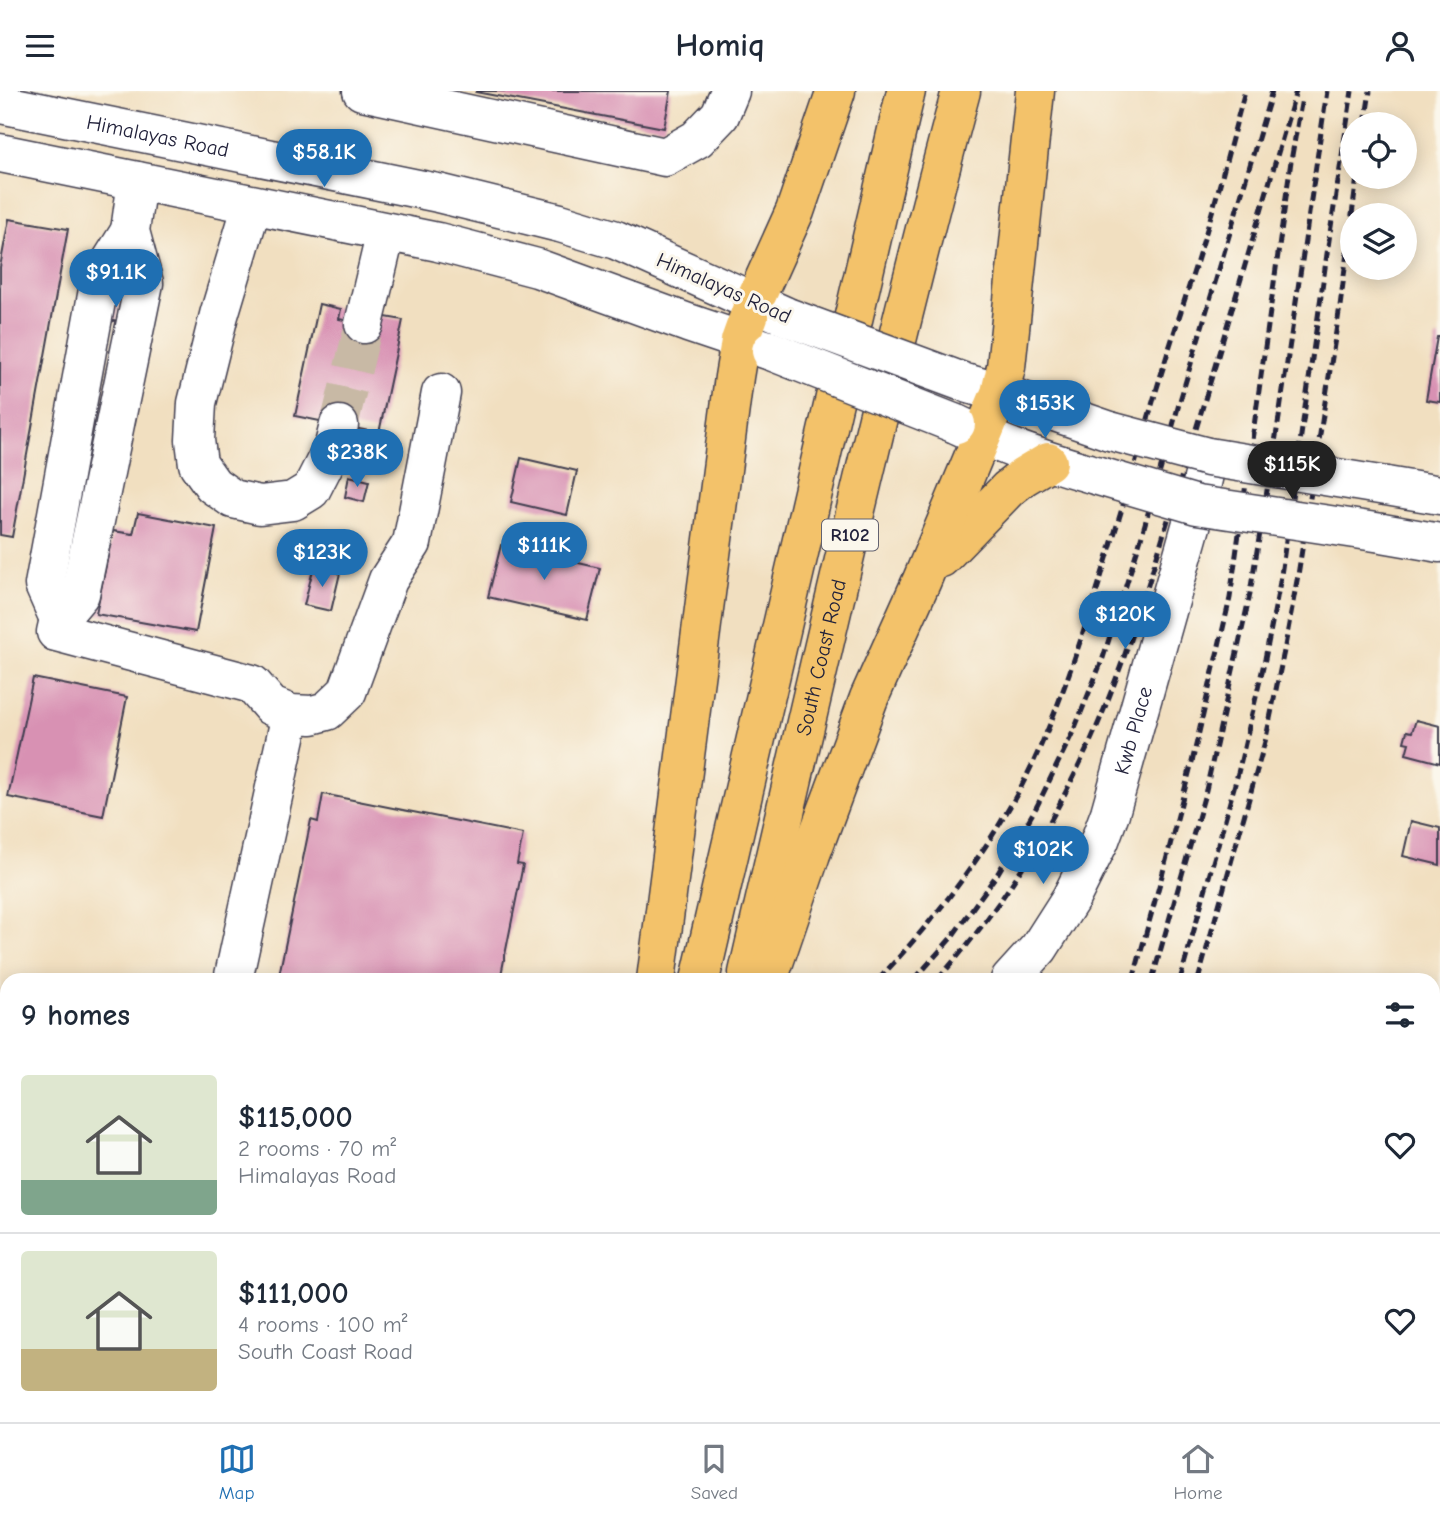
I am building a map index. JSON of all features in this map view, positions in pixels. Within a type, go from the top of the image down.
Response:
[{"type":"main road","points":[[657,973],[731,404],[770,310],[795,211],[836,91]]},
{"type":"main road","name":"R102","points":[[702,973],[906,91]]},
{"type":"main road","name":"South Coast Road","points":[[748,973],[857,505],[961,91]]},
{"type":"main road","points":[[770,973],[869,698],[922,580],[969,431],[1000,393],[1006,367],[1035,91]]},
{"type":"main road","points":[[922,580],[1008,489],[1048,462]]},
{"type":"street","points":[[362,91],[665,157],[697,139],[720,115],[730,91]]},
{"type":"street","name":"Himalayas Road","points":[[0,104],[438,193],[560,223],[616,240],[770,310],[963,382],[1110,431],[1208,457],[1440,495]]},
{"type":"street","name":"Himalayas Road","points":[[0,153],[438,243],[537,268],[756,346],[1048,462],[1197,505],[1440,543]]},
{"type":"street","points":[[137,181],[130,230],[144,283],[80,594],[59,619],[56,632],[252,684],[271,706],[291,714],[312,715],[327,712],[347,692],[388,580],[412,543],[441,393]]},
{"type":"street","points":[[252,205],[219,315],[197,403],[195,440],[198,464],[213,485],[233,499],[260,505],[293,501],[311,490],[334,445],[340,425]]},
{"type":"street","points":[[365,324],[386,232]]},
{"type":"street","name":"Kwb Place","points":[[1016,973],[1039,948],[1071,898],[1100,840],[1197,505],[1208,457]]},
{"type":"street","points":[[235,973],[291,714]]},
{"type":"building","points":[[477,91],[671,91],[664,128]]},
{"type":"building","points":[[9,219],[68,229],[12,537],[0,535],[0,267]]},
{"type":"building","points":[[115,297],[121,301],[117,320],[111,322]]},
{"type":"building","points":[[319,304],[341,309],[339,319],[364,324],[380,316],[403,320],[379,433],[295,416]]},
{"type":"building","points":[[1437,337],[1440,337],[1440,402],[1426,400]]},
{"type":"building","points":[[521,458],[577,471],[567,515],[511,502]]},
{"type":"building","points":[[349,476],[369,481],[364,502],[345,497]]},
{"type":"building","points":[[138,513],[216,528],[196,632],[96,614],[113,531],[133,534]]},
{"type":"building","points":[[501,545],[600,568],[587,620],[488,597]]},
{"type":"building","points":[[314,566],[340,573],[331,611],[304,605]]},
{"type":"building","points":[[33,678],[127,697],[103,816],[8,797]]},
{"type":"building","points":[[1416,720],[1440,726],[1440,763],[1406,754],[1409,743],[1404,742],[1407,731],[1412,732]]},
{"type":"building","points":[[323,794],[523,834],[517,864],[523,865],[501,973],[279,973],[311,820],[318,822]]},
{"type":"building","points":[[1411,821],[1440,828],[1440,865],[1403,856]]},
{"type":"tunnel","points":[[339,425],[364,324]]},
{"type":"railway","points":[[884,973],[938,911],[991,838],[1022,785],[1048,729],[1077,652],[1110,548],[1212,212],[1245,91]]},
{"type":"railway","points":[[920,973],[951,938],[998,873],[1037,806],[1074,730],[1103,658],[1141,538],[1272,91]]},
{"type":"railway","points":[[943,973],[1000,901],[1037,844],[1084,755],[1111,691],[1135,625],[1177,491],[1296,91]]},
{"type":"railway","points":[[1154,973],[1206,790],[1249,599],[1278,424],[1327,91]]},
{"type":"railway","points":[[1182,973],[1238,773],[1280,582],[1352,91]]},
{"type":"railway","points":[[1367,112],[1370,91]]},
{"type":"railway","points":[[1135,973],[1193,758],[1230,598],[1302,98]]},
{"type":"railway","points":[[1200,973],[1266,738],[1285,646],[1340,306],[1355,189]]}]
